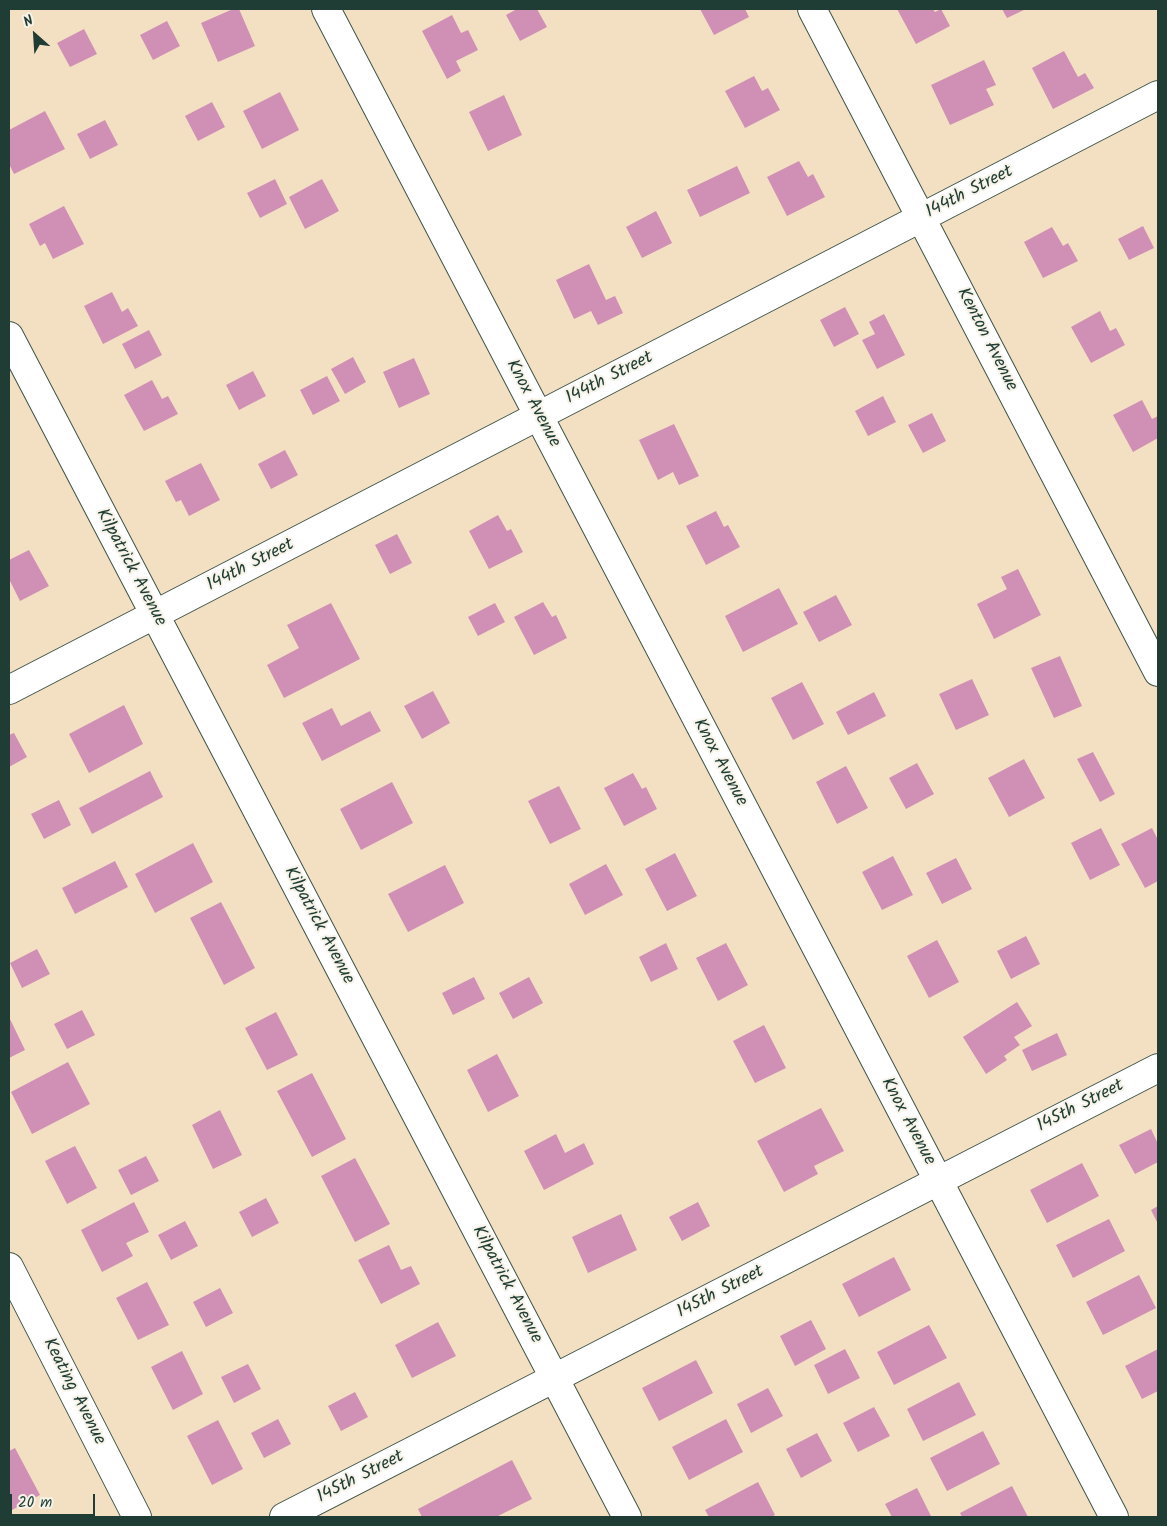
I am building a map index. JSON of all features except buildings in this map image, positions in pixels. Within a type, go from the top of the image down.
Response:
[{"type":"street","name":"Knox Avenue","points":[[326,9],[1114,1517]]},
{"type":"street","name":"Kenton Avenue","points":[[812,9],[1158,672]]},
{"type":"street","name":"144th Street","points":[[9,690],[1158,95]]},
{"type":"street","name":"Kilpatrick Avenue","points":[[9,336],[627,1517]]},
{"type":"street","name":"145th Street","points":[[284,1517],[1158,1068]]},
{"type":"street","name":"Keating Avenue","points":[[9,1267],[137,1517]]}]
